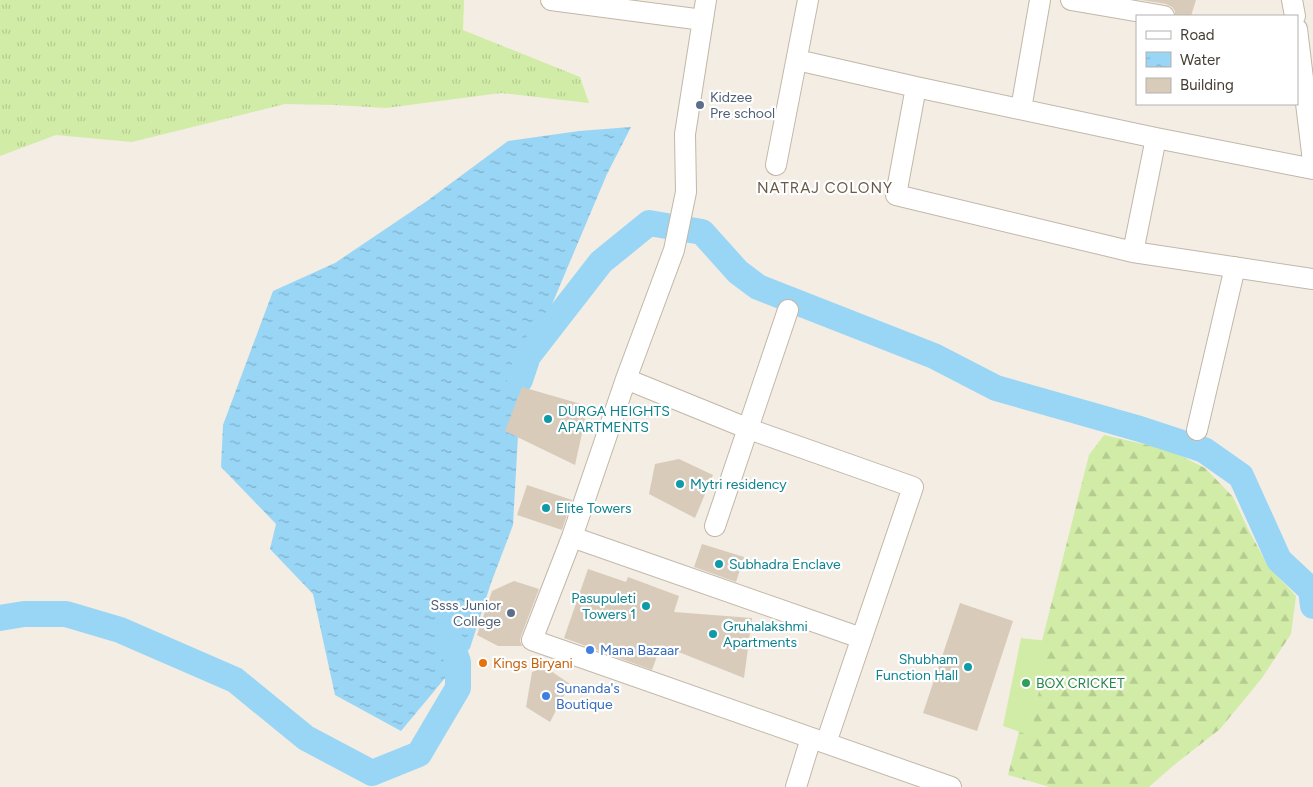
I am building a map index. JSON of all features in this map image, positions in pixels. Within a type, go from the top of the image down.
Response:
[{"type":"street","points":[[551,0],[615,4],[703,20]]},
{"type":"street","points":[[706,0],[685,134],[686,192],[674,250],[626,379],[572,537],[532,640],[951,787]]},
{"type":"street","points":[[776,165],[808,0]]},
{"type":"street","points":[[1021,109],[1040,0]]},
{"type":"street","points":[[1071,0],[1158,15]]},
{"type":"street","points":[[1292,0],[1295,15]]},
{"type":"street","points":[[1298,44],[1313,161]]},
{"type":"street","points":[[797,60],[1156,138],[1313,169]]},
{"type":"street","points":[[916,87],[896,195],[1133,252],[1313,279]]},
{"type":"street","points":[[1133,252],[1156,138]]},
{"type":"street","points":[[1197,430],[1234,267]]},
{"type":"street","points":[[715,526],[788,310]]},
{"type":"street","points":[[626,379],[749,429],[913,487],[861,638],[796,787]]},
{"type":"street","points":[[572,537],[861,638]]},
{"type":"green space","points":[[0,0],[464,0],[463,30],[580,77],[589,103],[501,93],[386,108],[285,104],[132,142],[56,135],[0,156]]},
{"type":"green space","points":[[1104,435],[1169,450],[1205,468],[1233,497],[1268,566],[1296,596],[1291,634],[1262,678],[1220,729],[1149,787],[1050,787],[1008,775],[1089,455]]},
{"type":"green space","name":"BOX CRICKET","points":[[1021,638],[1048,641],[1031,736],[1003,726]]},
{"type":"water","points":[[631,127],[607,174],[531,354],[518,436],[513,525],[491,583],[470,648],[401,731],[335,695],[313,594],[270,549],[276,524],[221,467],[223,425],[273,291],[335,263],[427,201],[508,141],[579,131]]},
{"type":"building","points":[[1141,0],[1196,0],[1191,15],[1175,15],[1172,7],[1166,4]]},
{"type":"building","name":"DURGA HEIGHTS APARTMENTS","points":[[522,387],[588,406],[575,465],[505,431]]},
{"type":"building","name":"Mytri residency","points":[[679,459],[713,475],[695,518],[649,494],[655,464]]},
{"type":"building","name":"Elite Towers","points":[[527,485],[572,500],[562,530],[517,515]]},
{"type":"building","name":"Subhadra Enclave","points":[[702,544],[744,557],[736,582],[694,567]]},
{"type":"building","points":[[588,569],[626,582],[628,577],[679,596],[674,612],[752,618],[744,678],[661,645],[652,670],[564,638]]},
{"type":"building","name":"Ssss Junior College","points":[[514,581],[539,589],[521,636],[522,646],[498,646],[477,635],[492,591]]},
{"type":"building","name":"Shubham Function Hall","points":[[960,603],[1013,621],[977,731],[923,713]]},
{"type":"building","name":"Sunanda's Boutique","points":[[545,667],[570,684],[550,722],[526,707],[532,672]]},
{"type":"waterway","points":[[520,380],[528,356],[601,262],[649,223],[702,232],[738,272],[758,287],[934,356],[996,388],[1140,429],[1204,450],[1241,476],[1279,560],[1311,590],[1313,606]]},
{"type":"waterway","points":[[0,618],[24,614],[66,614],[120,630],[235,680],[306,738],[372,773],[419,754],[458,688],[458,662],[446,628]]},
{"type":"place","name":"Kidzee Pre school","points":[[700,105]]},
{"type":"place","name":"DURGA HEIGHTS APARTMENTS","points":[[548,419]]},
{"type":"place","name":"Mytri residency","points":[[680,484]]},
{"type":"place","name":"Elite Towers","points":[[546,508]]},
{"type":"place","name":"Subhadra Enclave","points":[[719,564]]},
{"type":"place","name":"Pasupuleti Towers 1","points":[[646,606]]},
{"type":"place","name":"Ssss Junior College","points":[[511,613]]},
{"type":"place","name":"Gruhalakshmi Apartments","points":[[713,634]]},
{"type":"place","name":"Mana Bazaar","points":[[590,650]]},
{"type":"place","name":"Kings Biryani","points":[[483,663]]},
{"type":"place","name":"Shubham Function Hall","points":[[968,667]]},
{"type":"place","name":"BOX CRICKET","points":[[1026,683]]},
{"type":"place","name":"Sunanda's Boutique","points":[[546,696]]},
{"type":"district","name":"NATRAJ COLONY","points":[[825,188]]}]
